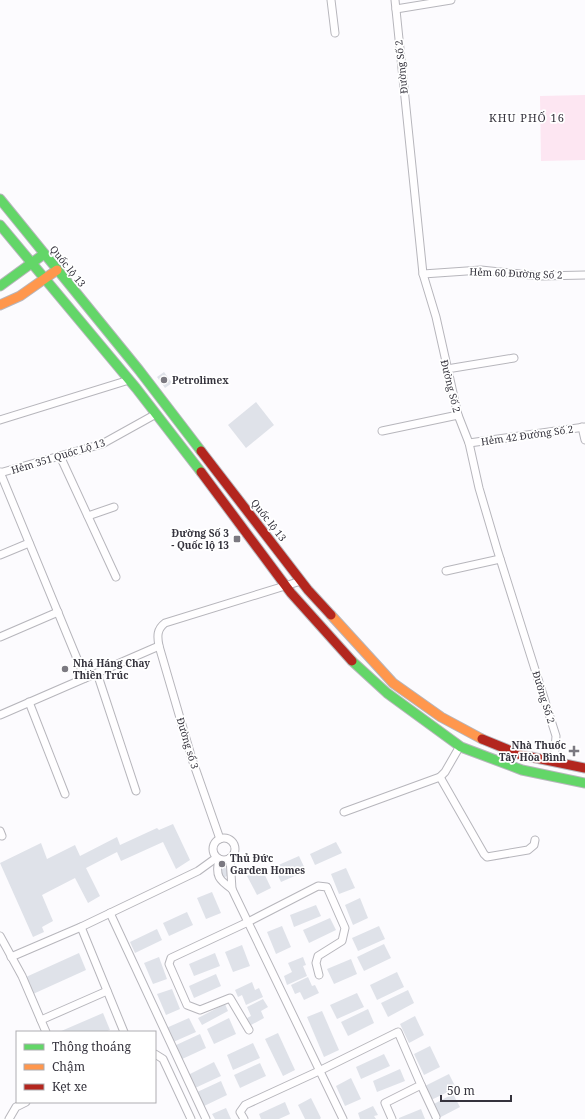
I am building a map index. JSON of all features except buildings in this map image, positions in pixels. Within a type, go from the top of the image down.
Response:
[{"type":"main road","name":"Quốc lộ 13","points":[[0,199],[161,399],[301,581],[393,682],[415,700],[441,717],[484,740],[521,755],[585,768]]},
{"type":"main road","points":[[0,225],[156,414],[286,587],[339,648],[381,689],[409,712],[460,746],[535,773],[585,783]]},
{"type":"main road","points":[[0,286],[44,254]]},
{"type":"main road","points":[[0,305],[20,296],[57,270]]},
{"type":"street","points":[[331,0],[335,33]]},
{"type":"street","name":"Đường Số 2","points":[[395,0],[423,274],[436,317],[458,415],[469,443],[479,488],[556,736],[554,762]]},
{"type":"street","points":[[396,9],[451,0]]},
{"type":"street","name":"Hẻm 60 Đường Số 2","points":[[423,274],[481,270],[541,276],[585,275]]},
{"type":"street","points":[[447,370],[514,358]]},
{"type":"street","points":[[0,420],[129,380]]},
{"type":"street","name":"Hẻm 351 Quốc Lộ 13","points":[[0,473],[102,444],[156,414]]},
{"type":"street","points":[[382,431],[458,415]]},
{"type":"street","points":[[584,427],[585,440]]},
{"type":"street","name":"Hẻm 42 Đường Số 2","points":[[469,443],[584,427]]},
{"type":"street","points":[[60,456],[116,577]]},
{"type":"street","points":[[0,473],[85,678]]},
{"type":"street","points":[[88,516],[114,507]]},
{"type":"street","points":[[0,555],[29,543]]},
{"type":"street","points":[[446,571],[500,559]]},
{"type":"street","name":"Đường sổ 3","points":[[220,839],[192,759],[157,635],[161,626],[166,623],[286,587],[301,581]]},
{"type":"street","points":[[1,634],[58,612]]},
{"type":"street","points":[[0,715],[159,646]]},
{"type":"street","points":[[97,673],[136,791]]},
{"type":"street","points":[[29,702],[65,794]]},
{"type":"street","points":[[344,812],[440,777],[445,772],[460,746]]},
{"type":"street","points":[[440,777],[484,854],[488,857],[528,850],[534,845],[535,840]]},
{"type":"street","points":[[225,838],[233,843],[235,852],[230,858],[223,860],[218,858],[213,853],[213,847],[220,839],[225,838]]},
{"type":"street","points":[[218,858],[216,869],[218,876],[232,889],[343,1119]]},
{"type":"street","points":[[11,956],[81,927],[198,871],[218,858]]},
{"type":"street","points":[[230,858],[232,889]]},
{"type":"street","points":[[249,1030],[230,998],[200,1010],[187,1005],[169,964],[171,958],[248,922],[318,886],[327,887],[345,928],[342,941],[318,956],[316,963],[319,975]]},
{"type":"street","points":[[110,912],[206,1119]]},
{"type":"street","points":[[81,927],[124,1031]]},
{"type":"street","points":[[0,936],[22,976],[46,1031]]},
{"type":"street","points":[[41,1020],[107,991]]},
{"type":"street","points":[[244,1119],[240,1112],[245,1105],[320,1071],[398,1032],[436,1117]]},
{"type":"street","points":[[156,1055],[163,1059],[191,1119]]},
{"type":"street","points":[[392,1119],[386,1103],[421,1085]]},
{"type":"street","points":[[9,1119],[16,1107],[24,1103]]},
{"type":"shaded area","points":[[585,95],[585,160],[541,161],[540,96]]},
{"type":"traffic: fast","points":[[0,199],[139,370],[201,451]]},
{"type":"traffic: fast","points":[[0,225],[136,388],[201,472]]},
{"type":"traffic: fast","points":[[0,286],[44,254]]},
{"type":"traffic: fast","points":[[352,661],[387,693],[461,747],[522,770],[585,783]]},
{"type":"traffic: slow","points":[[0,305],[20,296],[57,270]]},
{"type":"traffic: slow","points":[[331,615],[393,683],[441,717],[482,739]]},
{"type":"traffic: jam","points":[[201,451],[308,590],[331,615]]},
{"type":"traffic: jam","points":[[201,472],[291,593],[352,661]]},
{"type":"traffic: jam","points":[[482,739],[521,755],[585,768]]},
{"type":"place","name":"Petrolimex","points":[[164,380]]},
{"type":"place","name":"Đường Số 3 - Quốc lộ 13","points":[[237,539]]},
{"type":"place","name":"Nhá Háng Chay Thiền Trúc","points":[[65,669]]},
{"type":"place","name":"Nhà Thuốc Tây Hòa Bình","points":[[574,751]]},
{"type":"place","name":"Thủ Đức Garden Homes","points":[[222,864]]},
{"type":"district","name":"KHU PHỐ 16","points":[[527,117]]}]
